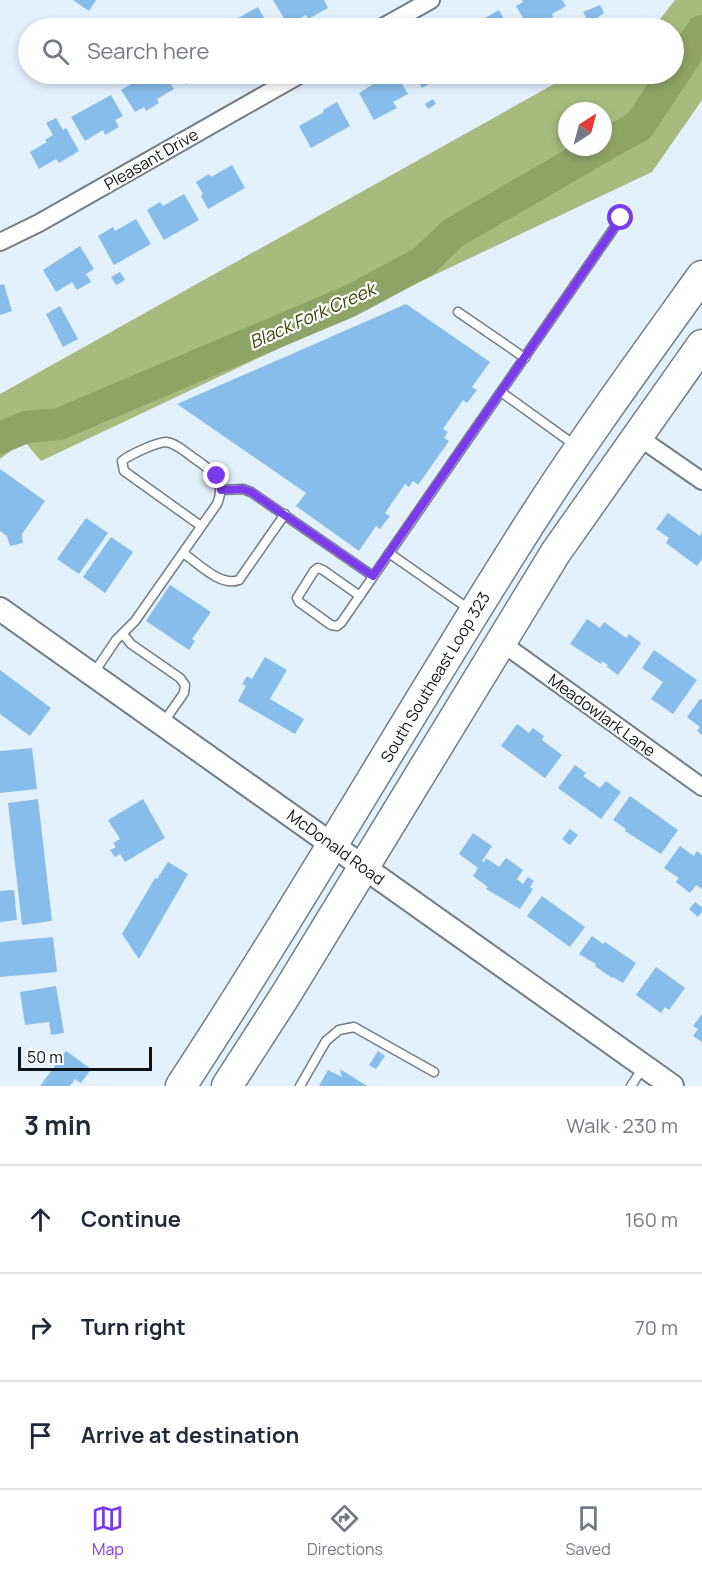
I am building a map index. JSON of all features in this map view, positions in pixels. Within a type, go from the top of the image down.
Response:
[{"type":"highway","name":"South Southeast Loop 323","points":[[181,1086],[249,981],[515,546],[580,448],[702,276]]},
{"type":"highway","points":[[227,1086],[556,552],[702,345]]},
{"type":"street","points":[[399,18],[431,0]]},
{"type":"street","name":"Pleasant Drive","points":[[0,243],[283,84]]},
{"type":"street","points":[[637,436],[702,481]]},
{"type":"street","name":"McDonald Road","points":[[0,609],[672,1086]]},
{"type":"street","name":"Meadowlark Lane","points":[[502,643],[702,787]]},
{"type":"lane","points":[[360,596],[318,568],[297,598],[299,602],[331,625],[337,626],[360,596],[621,218]]},
{"type":"lane","points":[[458,312],[525,358]]},
{"type":"lane","points":[[501,392],[580,448]]},
{"type":"lane","points":[[93,675],[116,640],[135,621],[217,504],[221,490],[217,476],[211,469],[168,442],[160,443],[122,461],[124,471],[201,526]]},
{"type":"lane","points":[[221,490],[243,489],[251,492],[373,576]]},
{"type":"lane","points":[[183,553],[223,581],[232,583],[239,580],[285,514]]},
{"type":"lane","points":[[389,554],[474,613]]},
{"type":"lane","points":[[123,634],[131,644],[180,678],[185,685],[184,693],[163,724]]},
{"type":"lane","points":[[300,1086],[326,1041],[339,1030],[354,1027],[434,1072]]},
{"type":"lane","points":[[631,1086],[644,1066]]},
{"type":"green space","points":[[675,0],[702,0],[702,100],[652,172],[41,461],[24,441],[0,459],[0,394],[554,84],[684,84],[684,18],[661,18]]},
{"type":"building","points":[[73,0],[96,0],[89,11]]},
{"type":"building","points":[[273,0],[324,0],[328,8],[310,18],[306,15],[301,18],[284,18]]},
{"type":"building","points":[[522,0],[562,0],[566,6],[552,14],[551,18],[523,18],[516,6],[523,2]]},
{"type":"building","points":[[600,5],[604,13],[596,18],[586,18],[583,12]]},
{"type":"building","points":[[258,7],[264,18],[238,18]]},
{"type":"building","points":[[499,10],[503,18],[485,18]]},
{"type":"building","points":[[131,84],[171,84],[174,89],[157,99],[159,103],[146,111],[144,107],[135,112],[121,90]]},
{"type":"building","points":[[373,84],[402,84],[408,94],[393,102],[397,108],[374,120],[359,93]]},
{"type":"building","points":[[111,95],[123,116],[115,120],[119,127],[105,135],[103,130],[85,141],[71,117]]},
{"type":"building","points":[[433,99],[436,104],[428,109],[425,104]]},
{"type":"building","points":[[337,102],[350,126],[311,148],[299,126]]},
{"type":"building","points":[[56,118],[63,130],[66,128],[79,151],[59,163],[56,159],[39,169],[30,152],[47,142],[45,140],[53,135],[46,123]]},
{"type":"building","points":[[232,165],[245,188],[208,209],[196,182],[209,174],[211,177]]},
{"type":"building","points":[[184,194],[199,220],[164,240],[147,210],[160,202],[163,206]]},
{"type":"building","points":[[136,219],[151,244],[114,265],[98,236],[113,227],[115,231]]},
{"type":"building","points":[[80,246],[94,269],[86,274],[91,282],[77,290],[72,282],[56,292],[43,270]]},
{"type":"building","points":[[120,272],[125,280],[116,285],[111,277]]},
{"type":"building","points":[[4,284],[12,311],[0,315],[0,285]]},
{"type":"building","points":[[406,304],[490,362],[472,387],[477,390],[467,403],[463,400],[443,429],[448,432],[444,438],[449,441],[418,485],[413,481],[409,487],[405,484],[385,513],[390,516],[380,529],[376,526],[359,551],[296,506],[306,493],[177,404]]},
{"type":"building","points":[[60,306],[78,339],[63,347],[46,314]]},
{"type":"building","points":[[0,469],[45,501],[22,534],[23,543],[10,546],[7,536],[0,531]]},
{"type":"building","points":[[668,513],[700,536],[702,532],[702,559],[697,566],[666,543],[669,538],[656,529]]},
{"type":"building","points":[[86,518],[108,533],[79,574],[57,559]]},
{"type":"building","points":[[111,537],[133,552],[105,593],[83,577]]},
{"type":"building","points":[[170,585],[211,612],[192,639],[195,641],[189,650],[146,621]]},
{"type":"building","points":[[587,619],[600,628],[604,622],[626,638],[629,634],[641,643],[618,675],[602,661],[601,664],[570,644]]},
{"type":"building","points":[[654,650],[697,680],[673,714],[651,699],[663,682],[642,668]]},
{"type":"building","points":[[265,657],[287,670],[270,699],[304,719],[295,734],[238,701],[246,686],[242,684],[247,676],[252,679]]},
{"type":"building","points":[[0,670],[51,708],[30,736],[0,714]]},
{"type":"building","points":[[700,699],[702,700],[702,735],[697,731],[700,727],[687,717]]},
{"type":"building","points":[[517,724],[529,733],[533,728],[544,736],[542,740],[562,755],[545,778],[501,746]]},
{"type":"building","points":[[32,748],[37,789],[0,793],[0,751]]},
{"type":"building","points":[[575,765],[586,773],[583,776],[600,788],[606,781],[621,792],[601,819],[558,788]]},
{"type":"building","points":[[630,796],[678,830],[661,854],[625,831],[626,829],[613,820]]},
{"type":"building","points":[[38,799],[52,921],[22,925],[8,803]]},
{"type":"building","points":[[143,799],[165,838],[125,862],[120,854],[115,857],[110,850],[116,847],[113,843],[120,839],[108,820]]},
{"type":"building","points":[[570,829],[578,835],[570,845],[562,839]]},
{"type":"building","points":[[473,833],[492,846],[482,861],[484,862],[486,858],[499,867],[506,858],[523,870],[517,879],[523,884],[528,877],[534,881],[530,887],[533,889],[520,909],[486,889],[488,887],[473,876],[478,868],[459,854]]},
{"type":"building","points":[[680,846],[694,856],[697,851],[702,855],[702,889],[696,885],[690,893],[676,882],[679,878],[664,868]]},
{"type":"building","points":[[168,862],[188,874],[139,959],[122,934],[155,878],[157,879]]},
{"type":"building","points":[[14,890],[17,920],[0,922],[0,891]]},
{"type":"building","points":[[542,896],[585,927],[570,947],[527,916]]},
{"type":"building","points":[[695,902],[702,907],[702,912],[698,917],[689,909]]},
{"type":"building","points":[[592,936],[636,963],[623,983],[612,978],[595,966],[596,964],[579,954]]},
{"type":"building","points":[[53,937],[57,972],[0,977],[0,942]]},
{"type":"building","points":[[656,967],[685,988],[669,1010],[665,1007],[661,1013],[636,995]]},
{"type":"building","points":[[56,986],[64,1033],[51,1035],[49,1022],[25,1025],[20,992]]},
{"type":"building","points":[[702,1014],[702,1042],[693,1036],[698,1029],[693,1026]]},
{"type":"building","points":[[66,1051],[91,1069],[81,1083],[75,1079],[70,1086],[40,1086]]},
{"type":"building","points":[[378,1051],[385,1056],[376,1069],[369,1065]]},
{"type":"building","points":[[340,1069],[367,1086],[319,1086],[328,1070],[342,1077]]},
{"type":"waterway","name":"Black Fork Creek","points":[[684,58],[702,31]]},
{"type":"waterway","name":"Black Fork Creek","points":[[612,141],[639,126],[667,84]]},
{"type":"waterway","name":"Black Fork Creek","points":[[0,438],[26,427],[59,424],[350,301],[423,262],[453,233],[586,156]]},
{"type":"route","points":[[217,476],[221,490],[243,489],[251,492],[373,576],[621,218]]}]
